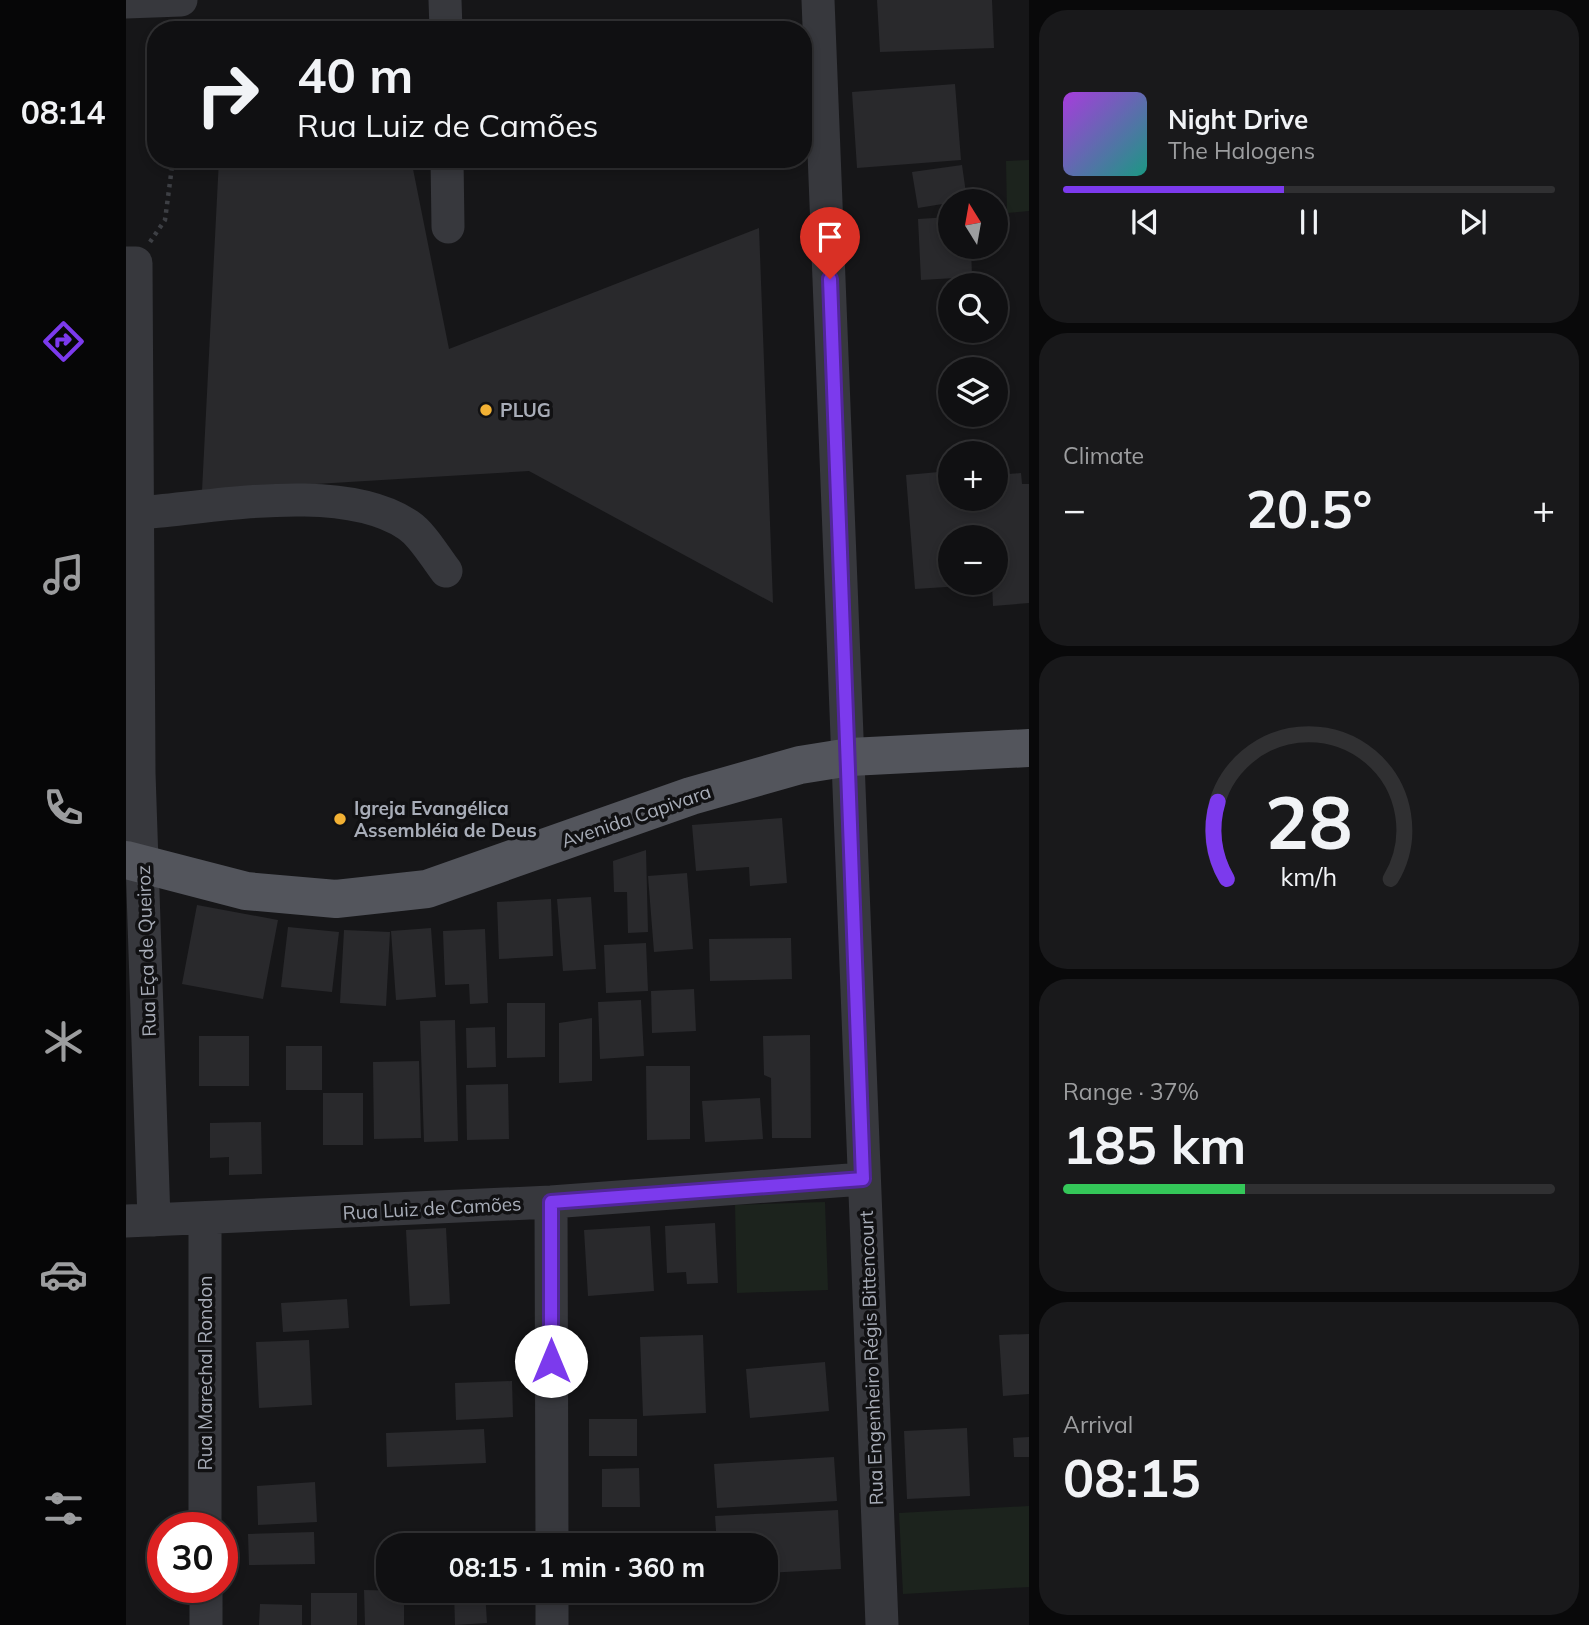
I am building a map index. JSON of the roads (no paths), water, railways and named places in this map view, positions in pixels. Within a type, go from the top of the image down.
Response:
[{"type":"main road","name":"Avenida Capivara","points":[[135,863],[246,891],[336,899],[427,889],[691,796],[800,765],[850,757],[1029,748]]},
{"type":"street","points":[[126,2],[181,0]]},
{"type":"street","points":[[446,0],[446,21]]},
{"type":"street","name":"Rua Engenheiro Régis Bittencourt","points":[[818,0],[850,757],[863,1179],[882,1625]]},
{"type":"street","points":[[447,168],[448,227]]},
{"type":"street","name":"Rua Eça de Queiroz","points":[[131,263],[139,513],[139,773],[135,863],[140,1220]]},
{"type":"street","points":[[139,513],[311,499],[341,502],[380,510],[410,526],[446,571]]},
{"type":"street","name":"Rua Luiz de Camões","points":[[140,1220],[551,1202],[863,1179]]},
{"type":"street","points":[[551,1202],[552,1533]]},
{"type":"street","name":"Rua Marechal Rondon","points":[[205,1218],[205,1512]]},
{"type":"street","points":[[206,1603],[206,1625]]},
{"type":"street","points":[[552,1603],[552,1625]]},
{"type":"place","name":"PLUG","points":[[486,410]]},
{"type":"place","name":"Igreja Evangélica Assembléia de Deus","points":[[340,819]]}]
